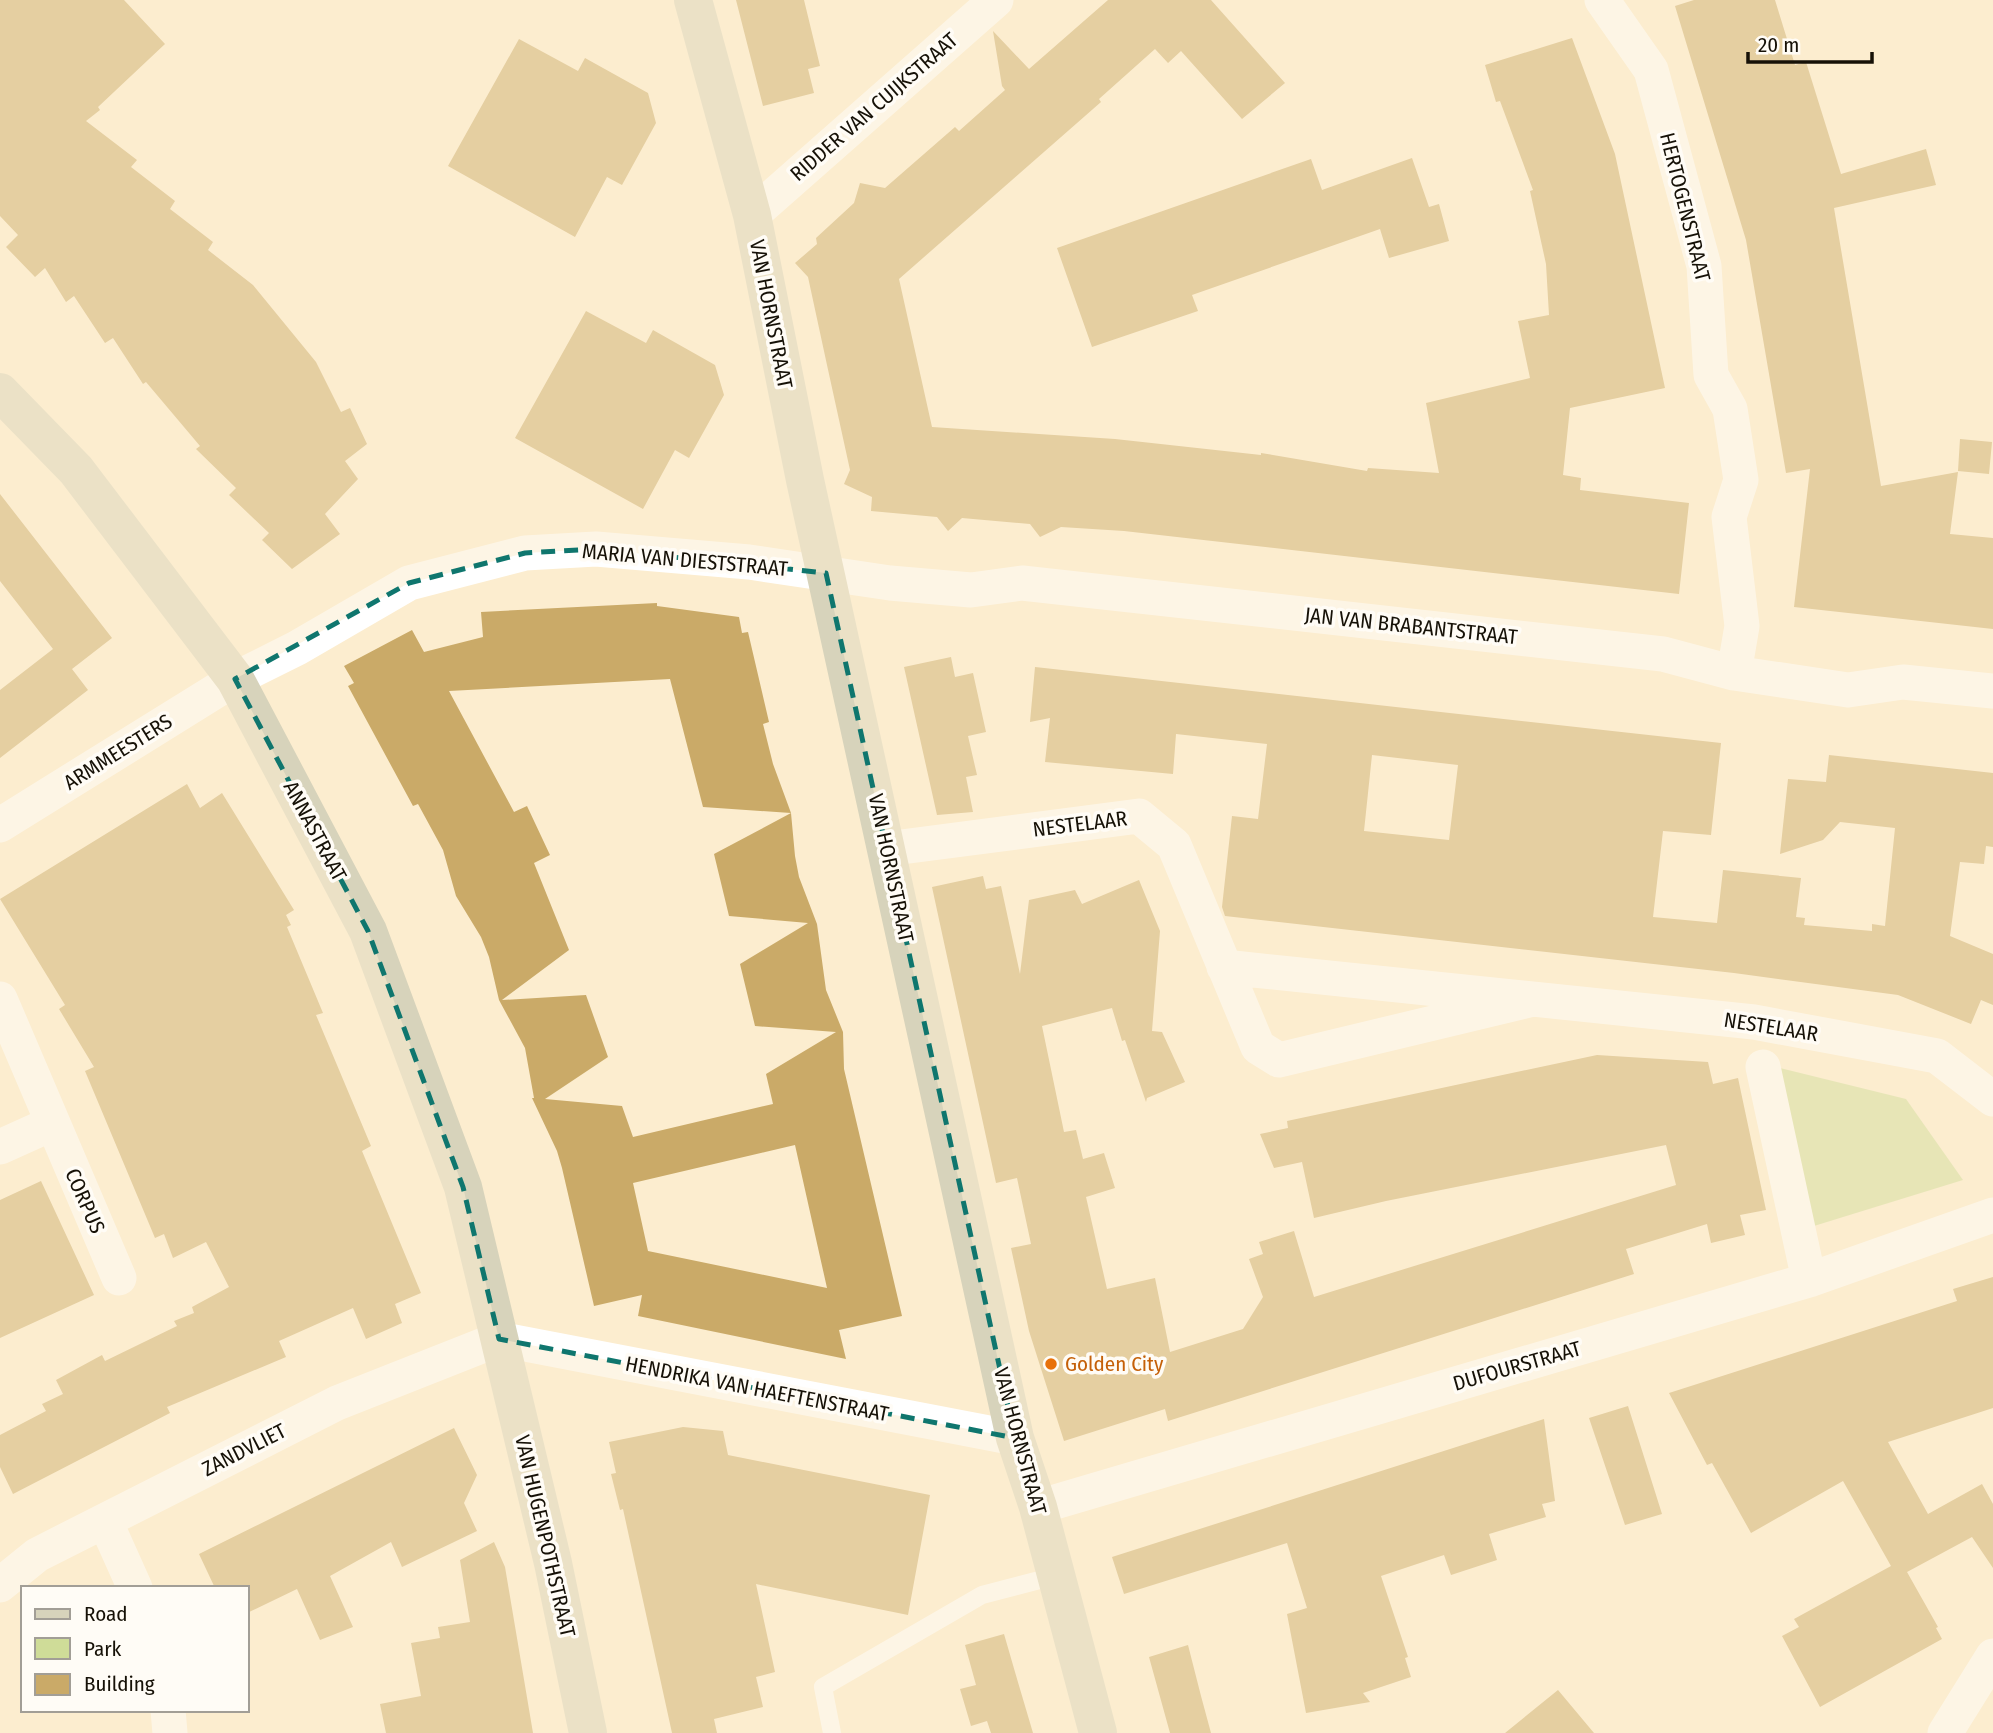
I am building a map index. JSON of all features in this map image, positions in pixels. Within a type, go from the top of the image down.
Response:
[{"type":"street","name":"VAN HORNSTRAAT","points":[[693,0],[752,215],[804,480],[1015,1438],[1038,1507],[1098,1733]]},
{"type":"street","name":"RIDDER VAN CUIJKSTRAAT","points":[[752,215],[996,0]]},
{"type":"street","name":"HERTOGENSTRAAT","points":[[1602,0],[1651,71],[1703,266],[1712,375],[1730,409],[1741,481],[1728,517],[1742,626],[1734,673]]},
{"type":"street","name":"ANNASTRAAT","points":[[0,392],[76,470],[235,679],[368,931],[463,1186],[499,1339]]},
{"type":"street","name":"MARIA VAN DIESTSTRAAT","points":[[235,679],[297,648],[409,583],[525,553],[596,549],[750,562],[826,573]]},
{"type":"street","name":"JAN VAN BRABANTSTRAAT","points":[[826,573],[890,583],[971,590],[1022,583],[1662,654],[1734,673],[1848,690],[1903,681],[1993,691]]},
{"type":"street","name":"ARMMEESTERS","points":[[0,825],[235,679]]},
{"type":"street","name":"NESTELAAR","points":[[887,849],[1139,816],[1174,845],[1258,1047],[1279,1060],[1533,999]]},
{"type":"street","name":"NESTELAAR","points":[[1224,967],[1754,1022],[1937,1056],[1993,1100]]},
{"type":"street","name":"CORPUS","points":[[0,999],[51,1124],[119,1278]]},
{"type":"street","name":"NESTELAAR","points":[[1763,1067],[1809,1280]]},
{"type":"street","points":[[0,1147],[51,1124]]},
{"type":"street","name":"DUFOURSTRAAT","points":[[1038,1507],[1809,1280],[1993,1215]]},
{"type":"street","name":"HENDRIKA VAN HAEFTENSTRAAT","points":[[499,1339],[1015,1438]]},
{"type":"street","name":"ZANDVLIET","points":[[0,1585],[37,1555],[337,1403],[499,1339]]},
{"type":"street","name":"VAN HUGENPOTHSTRAAT","points":[[499,1339],[552,1563],[588,1733]]},
{"type":"street","points":[[105,1521],[134,1586]]},
{"type":"street","points":[[1945,1733],[1993,1657]]},
{"type":"street","points":[[168,1712],[170,1733]]},
{"type":"lane","points":[[832,1733],[822,1687],[982,1595],[1055,1576]]},
{"type":"highlighted area","points":[[596,549],[826,573],[1015,1438],[499,1339],[463,1187],[368,931],[235,679],[409,583],[525,553]]},
{"type":"green space","points":[[1780,1068],[1906,1099],[1963,1180],[1801,1230]]},
{"type":"building","points":[[0,0],[124,0],[165,44],[86,121],[137,160],[131,167],[175,201],[170,209],[213,242],[208,250],[253,285],[316,362],[341,412],[350,408],[367,444],[345,461],[358,479],[325,514],[340,534],[292,569],[262,540],[269,533],[229,495],[236,488],[196,449],[200,446],[146,382],[143,384],[113,338],[105,343],[74,296],[66,302],[45,268],[35,277],[6,247],[18,235],[0,216]]},
{"type":"building","points":[[736,0],[804,0],[820,66],[808,69],[814,93],[763,106]]},
{"type":"building","points":[[1108,0],[1211,0],[1285,83],[1242,119],[1181,51],[1168,63],[1155,49],[1099,99],[1101,102],[899,279],[932,427],[1115,439],[1261,453],[1367,471],[1368,468],[1439,473],[1426,403],[1530,378],[1518,321],[1549,315],[1546,264],[1530,191],[1533,190],[1500,101],[1496,102],[1485,65],[1572,38],[1615,154],[1665,388],[1570,408],[1563,475],[1581,478],[1580,490],[1689,503],[1679,594],[1124,531],[1061,527],[1040,537],[1030,524],[962,518],[948,531],[937,517],[871,511],[872,497],[844,484],[850,470],[808,277],[795,263],[817,244],[816,238],[854,203],[860,183],[885,188],[955,127],[959,131],[1005,90],[1002,86],[993,31],[1029,69]]},
{"type":"building","points":[[1694,0],[1775,0],[1795,65],[1806,62],[1841,174],[1926,149],[1936,185],[1834,208],[1881,486],[1958,472],[1950,534],[1993,538],[1993,629],[1794,607],[1810,469],[1786,473],[1746,240],[1675,6]]},
{"type":"building","points":[[519,39],[578,71],[585,58],[648,93],[656,123],[622,185],[607,177],[575,237],[448,166]]},
{"type":"building","points":[[1412,158],[1429,207],[1439,204],[1449,241],[1389,258],[1380,229],[1192,295],[1198,311],[1092,347],[1057,248],[1311,159],[1322,190]]},
{"type":"building","points":[[586,311],[646,343],[653,330],[715,365],[724,395],[689,458],[675,450],[643,509],[515,438]]},
{"type":"building","points":[[1960,439],[1992,442],[1989,474],[1958,471]]},
{"type":"building","points":[[0,494],[112,638],[72,669],[88,690],[0,758],[0,690],[53,649],[0,581]]},
{"type":"building","points":[[657,603],[657,606],[739,617],[742,633],[748,632],[769,722],[763,724],[773,764],[791,813],[799,877],[817,924],[826,990],[843,1032],[844,1069],[902,1316],[839,1330],[846,1359],[638,1316],[642,1295],[594,1306],[557,1151],[532,1098],[525,1048],[499,1000],[489,957],[481,937],[456,896],[443,850],[418,804],[413,806],[348,686],[354,683],[344,666],[412,630],[424,652],[483,637],[481,612]],"holes":[[[670,679],[703,807],[791,813],[714,854],[729,916],[808,923],[740,964],[755,1026],[836,1032],[766,1074],[773,1104],[633,1137],[622,1106],[545,1099],[608,1057],[586,995],[502,1000],[569,950],[534,863],[550,855],[527,806],[514,812],[449,691]],[[795,1145],[827,1288],[648,1251],[633,1183]]]},
{"type":"building","points":[[951,657],[955,677],[973,673],[986,732],[968,736],[977,775],[966,777],[973,812],[937,815],[904,667]]},
{"type":"building","points":[[1035,667],[1721,743],[1711,835],[1663,831],[1653,917],[1717,923],[1723,870],[1801,878],[1796,917],[1805,918],[1804,925],[1872,931],[1872,924],[1885,926],[1895,828],[1840,822],[1823,840],[1780,854],[1788,779],[1826,782],[1829,755],[1993,773],[1993,847],[1986,846],[1984,864],[1960,862],[1950,936],[1993,954],[1993,1005],[1981,1000],[1971,1024],[1898,995],[1734,973],[1225,916],[1222,907],[1232,816],[1258,819],[1267,744],[1176,734],[1173,774],[1045,762],[1050,718],[1030,722]],"holes":[[[1372,755],[1458,765],[1449,840],[1364,831]]]},
{"type":"building","points":[[187,784],[200,808],[222,793],[294,910],[286,915],[291,925],[287,927],[323,1013],[316,1015],[371,1146],[362,1151],[421,1293],[395,1304],[402,1323],[366,1339],[353,1308],[279,1341],[286,1357],[167,1407],[170,1413],[13,1494],[0,1467],[0,1435],[46,1411],[42,1404],[63,1394],[56,1380],[102,1355],[105,1361],[177,1326],[174,1321],[194,1313],[192,1307],[229,1287],[206,1242],[173,1258],[164,1234],[155,1238],[85,1071],[94,1067],[59,1009],[65,1005],[0,899]]},
{"type":"building","points":[[983,876],[986,889],[1001,886],[1020,974],[1029,900],[1075,890],[1082,904],[1139,880],[1160,931],[1152,1031],[1162,1032],[1185,1082],[1147,1098],[1146,1102],[1112,1008],[1042,1026],[1064,1132],[1076,1130],[1083,1159],[1104,1153],[1115,1188],[1086,1197],[1107,1289],[1155,1278],[1170,1352],[1243,1329],[1263,1297],[1249,1259],[1263,1254],[1259,1242],[1294,1231],[1314,1297],[1676,1185],[1666,1145],[1314,1218],[1302,1162],[1274,1168],[1260,1134],[1288,1128],[1287,1121],[1597,1055],[1708,1062],[1713,1084],[1738,1078],[1766,1210],[1740,1215],[1745,1235],[1711,1243],[1707,1224],[1626,1249],[1634,1274],[1168,1421],[1165,1409],[1064,1441],[1029,1331],[1011,1248],[1031,1244],[1017,1178],[996,1183],[932,887]]},
{"type":"building","points":[[41,1181],[94,1295],[0,1338],[0,1200]]},
{"type":"building","points":[[1993,1277],[1993,1408],[1888,1442],[1928,1514],[1982,1484],[1993,1504],[1993,1568],[1972,1537],[1907,1572],[1942,1639],[1820,1707],[1782,1636],[1799,1627],[1794,1619],[1891,1566],[1843,1481],[1751,1533],[1712,1463],[1707,1465],[1669,1393],[1957,1301],[1953,1289]]},
{"type":"building","points":[[1628,1406],[1662,1514],[1625,1525],[1589,1418]]},
{"type":"building","points":[[1544,1419],[1555,1501],[1542,1504],[1546,1517],[1489,1534],[1497,1560],[1451,1575],[1444,1555],[1381,1576],[1408,1657],[1405,1658],[1411,1677],[1363,1693],[1370,1702],[1306,1713],[1287,1614],[1307,1608],[1287,1543],[1124,1594],[1112,1557]]},
{"type":"building","points":[[683,1427],[723,1431],[728,1455],[930,1495],[908,1615],[756,1584],[775,1672],[756,1677],[763,1707],[714,1719],[717,1733],[672,1733],[623,1509],[620,1510],[611,1474],[616,1473],[609,1442]]},
{"type":"building","points":[[454,1428],[477,1475],[464,1503],[477,1531],[402,1567],[391,1542],[330,1576],[353,1627],[320,1640],[297,1589],[248,1613],[248,1586],[214,1586],[199,1554]]},
{"type":"building","points":[[494,1542],[505,1567],[533,1733],[386,1733],[380,1704],[421,1696],[411,1643],[440,1638],[438,1627],[470,1622],[460,1560]]},
{"type":"building","points":[[1004,1634],[1033,1733],[991,1733],[987,1721],[971,1726],[960,1689],[976,1685],[965,1645]]},
{"type":"building","points":[[1188,1645],[1211,1733],[1170,1733],[1149,1657]]},
{"type":"building","points":[[1558,1690],[1594,1733],[1505,1733]]},
{"type":"place","name":"Golden City","points":[[1051,1364]]}]
